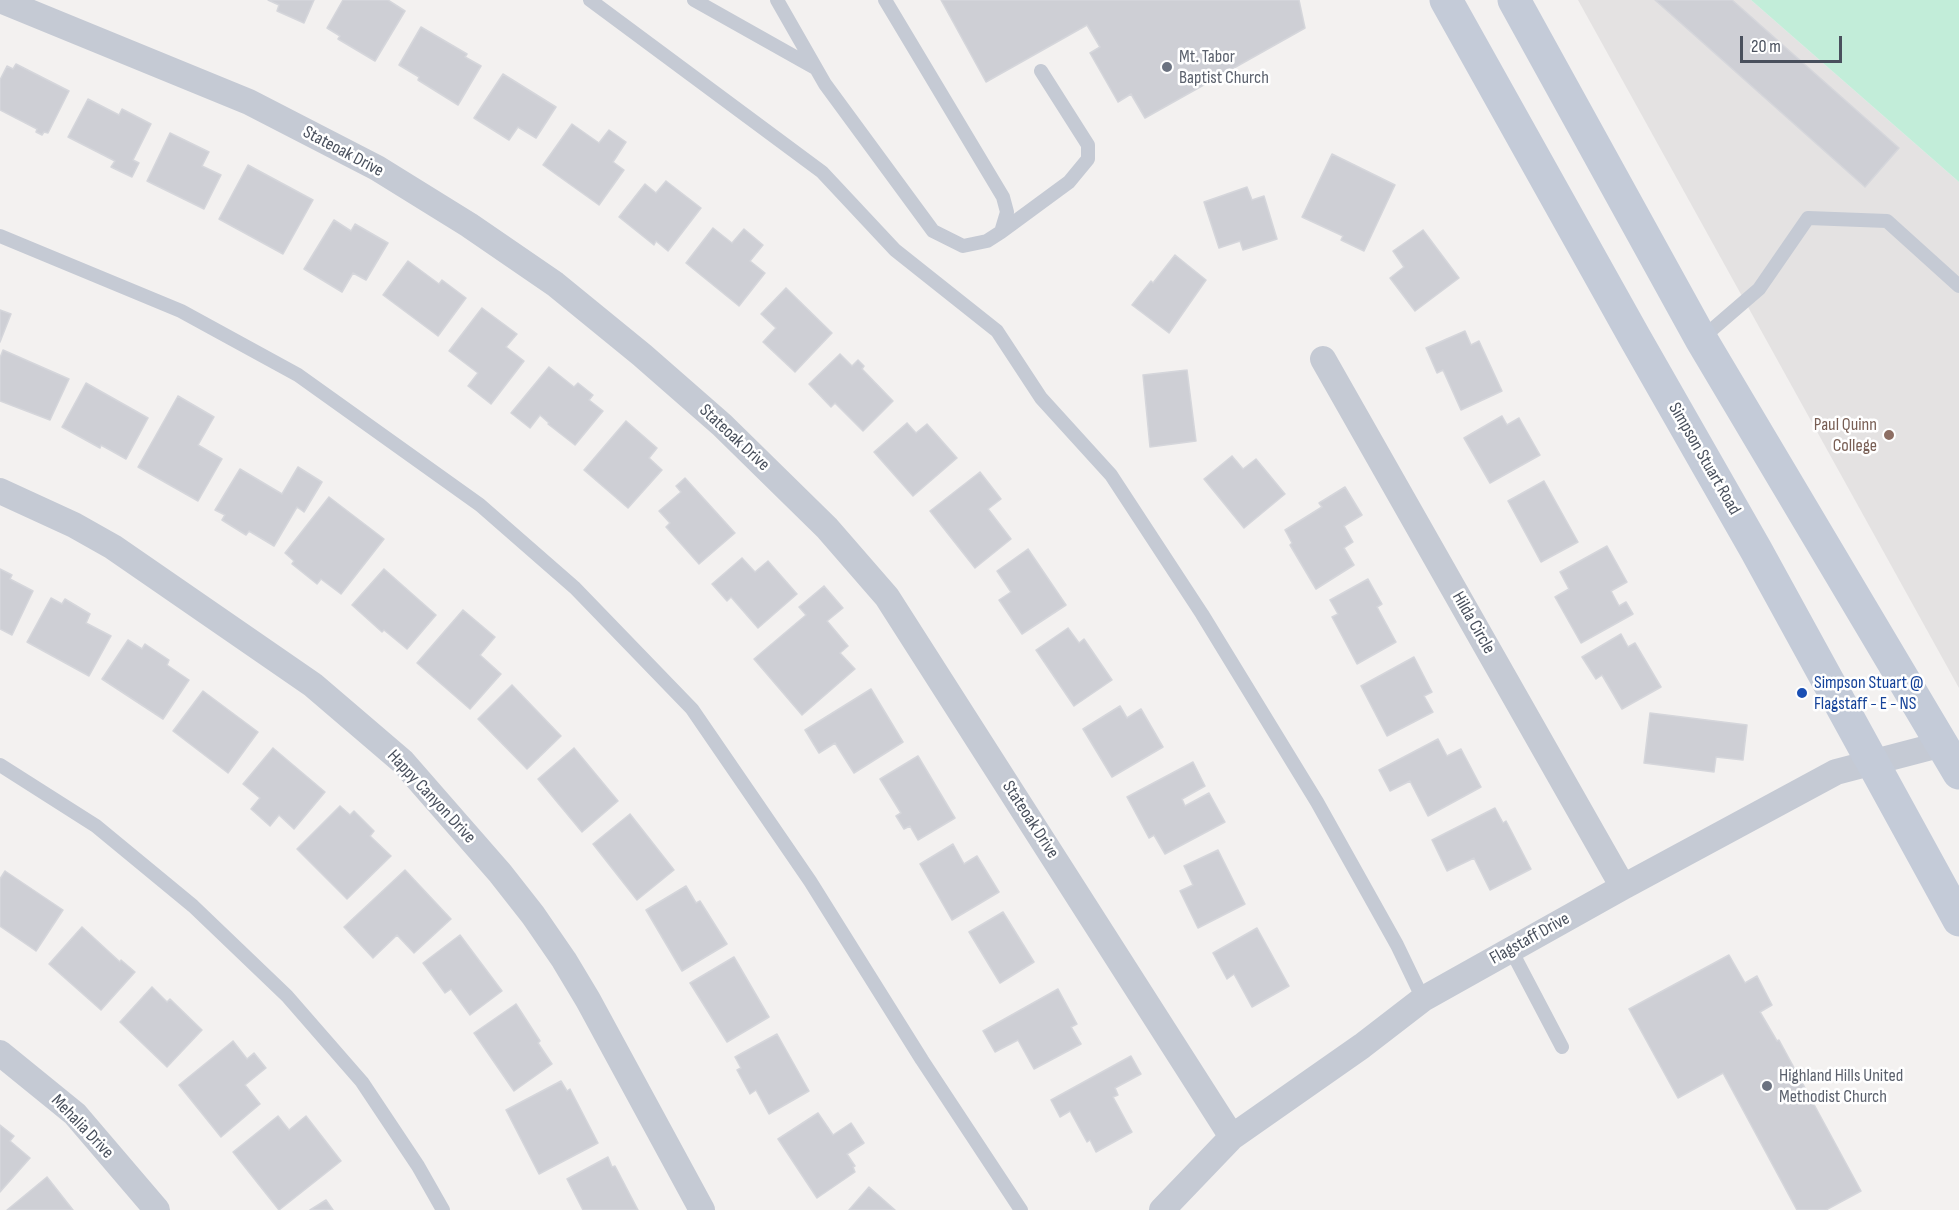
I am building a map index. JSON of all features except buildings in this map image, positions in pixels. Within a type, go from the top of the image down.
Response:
[{"type":"main road","name":"Simpson Stuart Road","points":[[1446,0],[1873,761],[1959,920]]},
{"type":"main road","points":[[1514,0],[1701,339],[1951,741],[1959,773]]},
{"type":"street","name":"Stateoak Drive","points":[[0,0],[249,102],[377,168],[469,225],[555,284],[642,355],[722,425],[827,528],[887,597],[1232,1137]]},
{"type":"street","name":"Hilda Circle","points":[[1323,359],[1623,887]]},
{"type":"street","name":"Happy Canyon Drive","points":[[0,491],[74,525],[113,547],[312,685],[403,762],[500,873],[564,960],[702,1210]]},
{"type":"street","name":"Flagstaff Drive","points":[[1162,1210],[1232,1137],[1362,1046],[1423,999],[1623,887],[1836,772],[1951,741]]},
{"type":"street","name":"Mehalia Drive","points":[[0,1053],[75,1114],[157,1210]]},
{"type":"lane","points":[[590,0],[822,172],[895,250],[997,331],[1041,398],[1111,475],[1202,614],[1317,802],[1397,945],[1423,999]]},
{"type":"lane","points":[[694,0],[817,69]]},
{"type":"lane","points":[[777,0],[817,69],[933,231],[963,246],[987,242],[1069,182],[1088,159],[1088,145],[1041,71]]},
{"type":"lane","points":[[885,0],[1003,196],[1007,212],[1001,232]]},
{"type":"lane","points":[[1701,339],[1759,289],[1808,218],[1887,221],[1959,286]]},
{"type":"lane","points":[[0,236],[181,311],[298,375],[480,505],[575,588],[692,709],[810,881],[922,1060],[1021,1210]]},
{"type":"lane","points":[[0,765],[96,826],[193,906],[287,996],[362,1082],[418,1166],[443,1210]]},
{"type":"lane","points":[[1511,950],[1562,1047]]},
{"type":"shaded area","name":"Paul Quinn College","points":[[1578,0],[1751,0],[1959,182],[1959,688]]},
{"type":"green space","points":[[1751,0],[1959,0],[1959,182]]},
{"type":"place","name":"Mt. Tabor Baptist Church","points":[[1167,67]]},
{"type":"place","name":"Paul Quinn College","points":[[1889,435]]},
{"type":"place","name":"Simpson Stuart @ Flagstaff - E - NS","points":[[1802,693]]},
{"type":"place","name":"Highland Hills United Methodist Church","points":[[1767,1086]]}]
